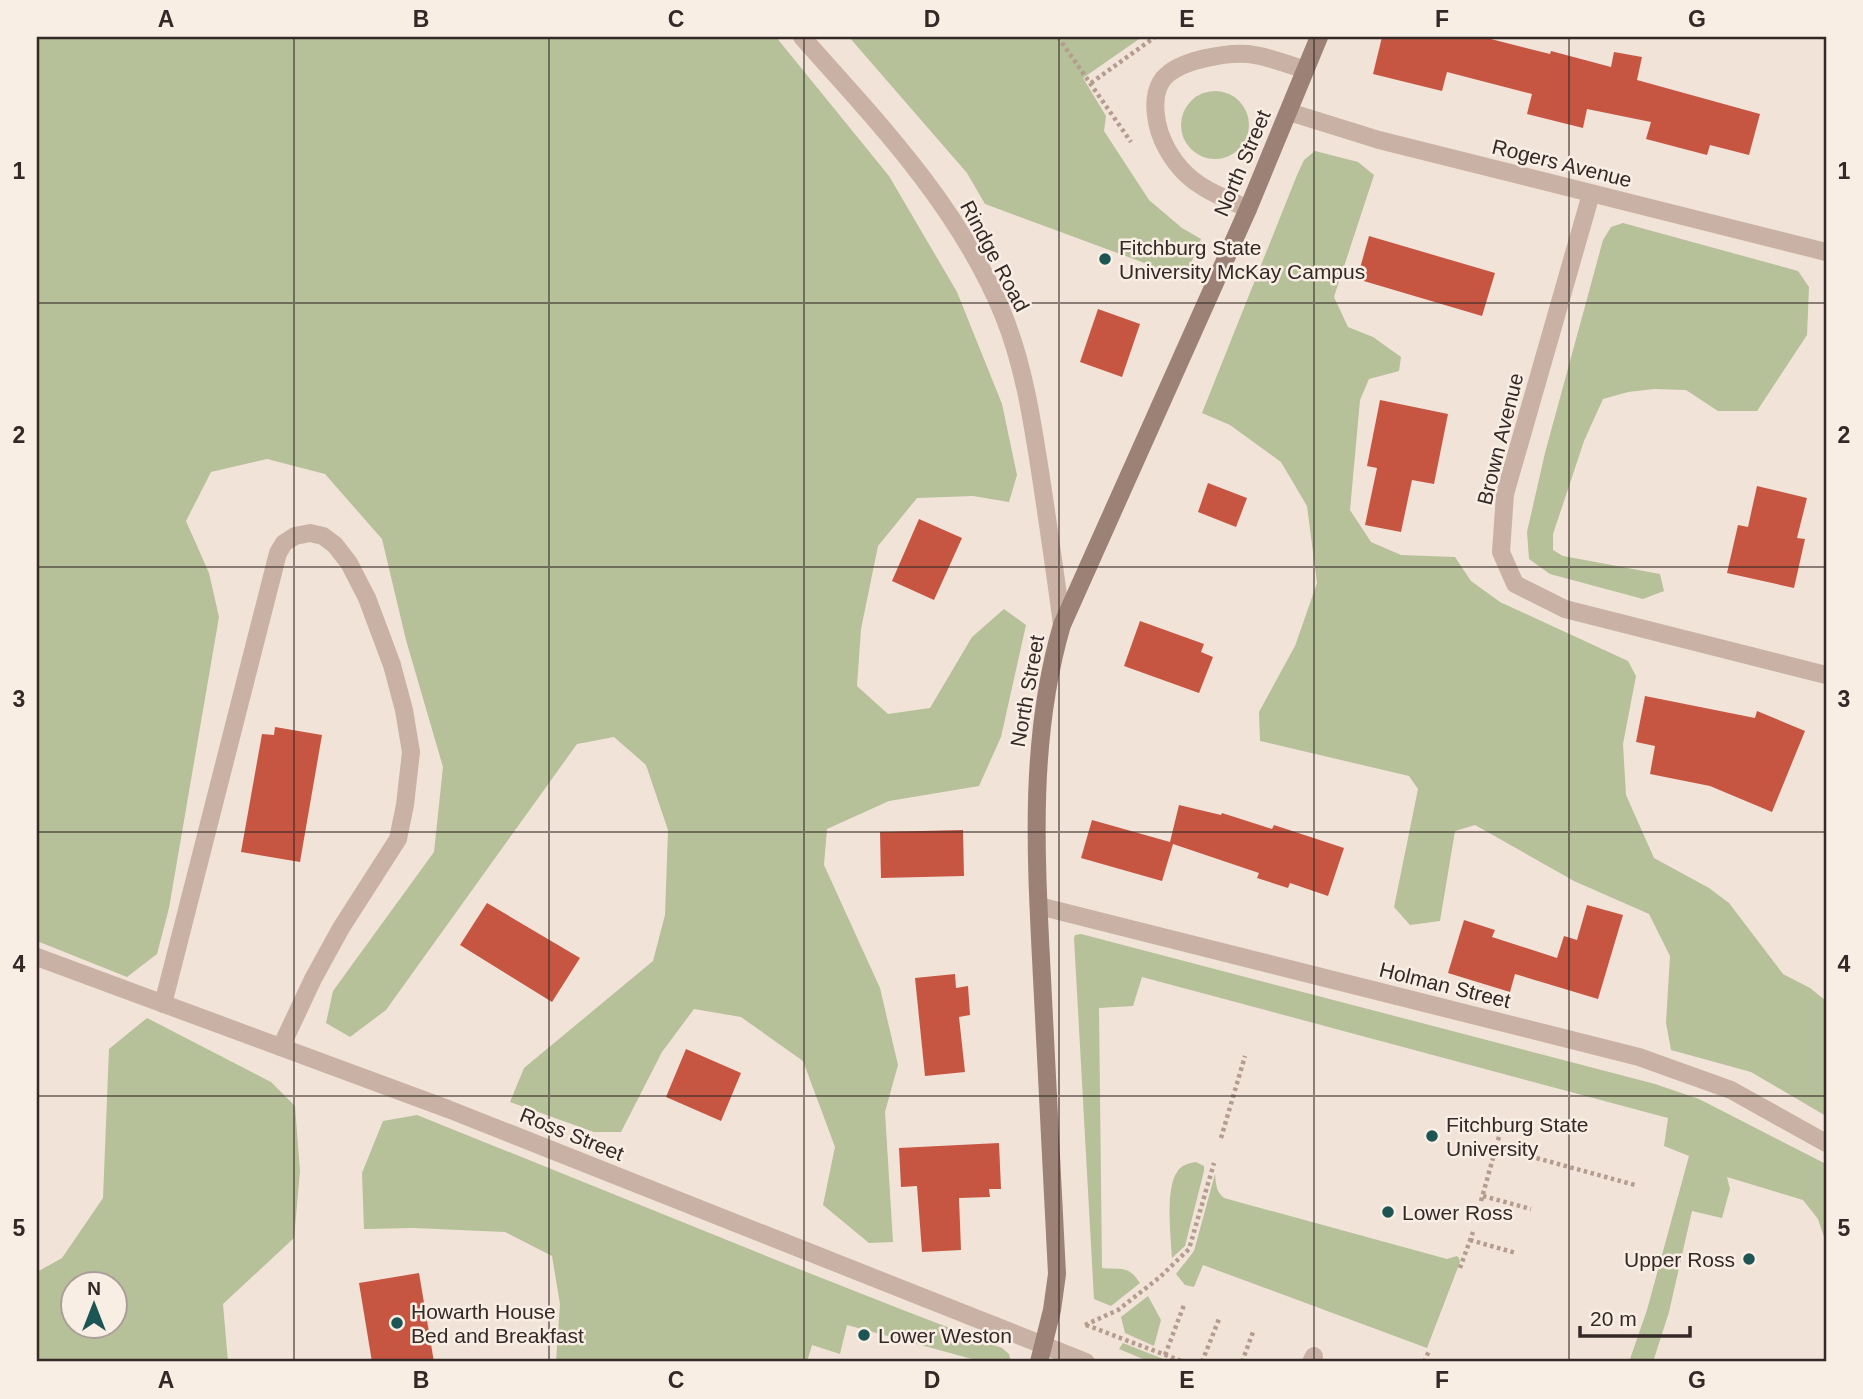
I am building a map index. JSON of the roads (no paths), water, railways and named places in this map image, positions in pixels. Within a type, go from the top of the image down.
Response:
[{"type":"street","name":"Rindge Road","points":[[802,37],[904,153],[931,189],[960,233],[995,297],[1013,343],[1031,410],[1062,625]]},
{"type":"street","name":"North Street","points":[[1041,1353],[1052,1310],[1056,1274],[1039,906],[1037,776],[1052,659],[1062,625],[1248,209],[1319,37]]},
{"type":"street","points":[[1248,209],[1204,188],[1188,176],[1174,160],[1157,123],[1155,110],[1158,88],[1168,73],[1203,59],[1220,56],[1251,54],[1305,70]]},
{"type":"street","name":"Rogers Avenue","points":[[1289,112],[1379,140],[1826,252]]},
{"type":"street","name":"Brown Avenue","points":[[1591,194],[1505,495],[1501,552],[1515,584],[1565,609],[1826,675]]},
{"type":"street","points":[[163,1004],[278,553],[284,542],[295,536],[310,533],[323,536],[335,545],[349,563],[367,598],[392,665],[411,751],[409,778],[397,839],[341,928],[281,1047]]},
{"type":"street","name":"Holman Street","points":[[1039,906],[1639,1057],[1731,1090],[1826,1143]]},
{"type":"street","name":"Ross Street","points":[[37,957],[448,1109],[1041,1353],[1086,1362]]},
{"type":"place","name":"Fitchburg State University McKay Campus","points":[[1105,259]]},
{"type":"place","name":"Fitchburg State University","points":[[1432,1136]]},
{"type":"place","name":"Lower Ross","points":[[1388,1212]]},
{"type":"place","name":"Upper Ross","points":[[1749,1259]]},
{"type":"place","name":"Howarth House Bed and Breakfast","points":[[397,1323]]},
{"type":"place","name":"Lower Weston","points":[[864,1335]]}]
